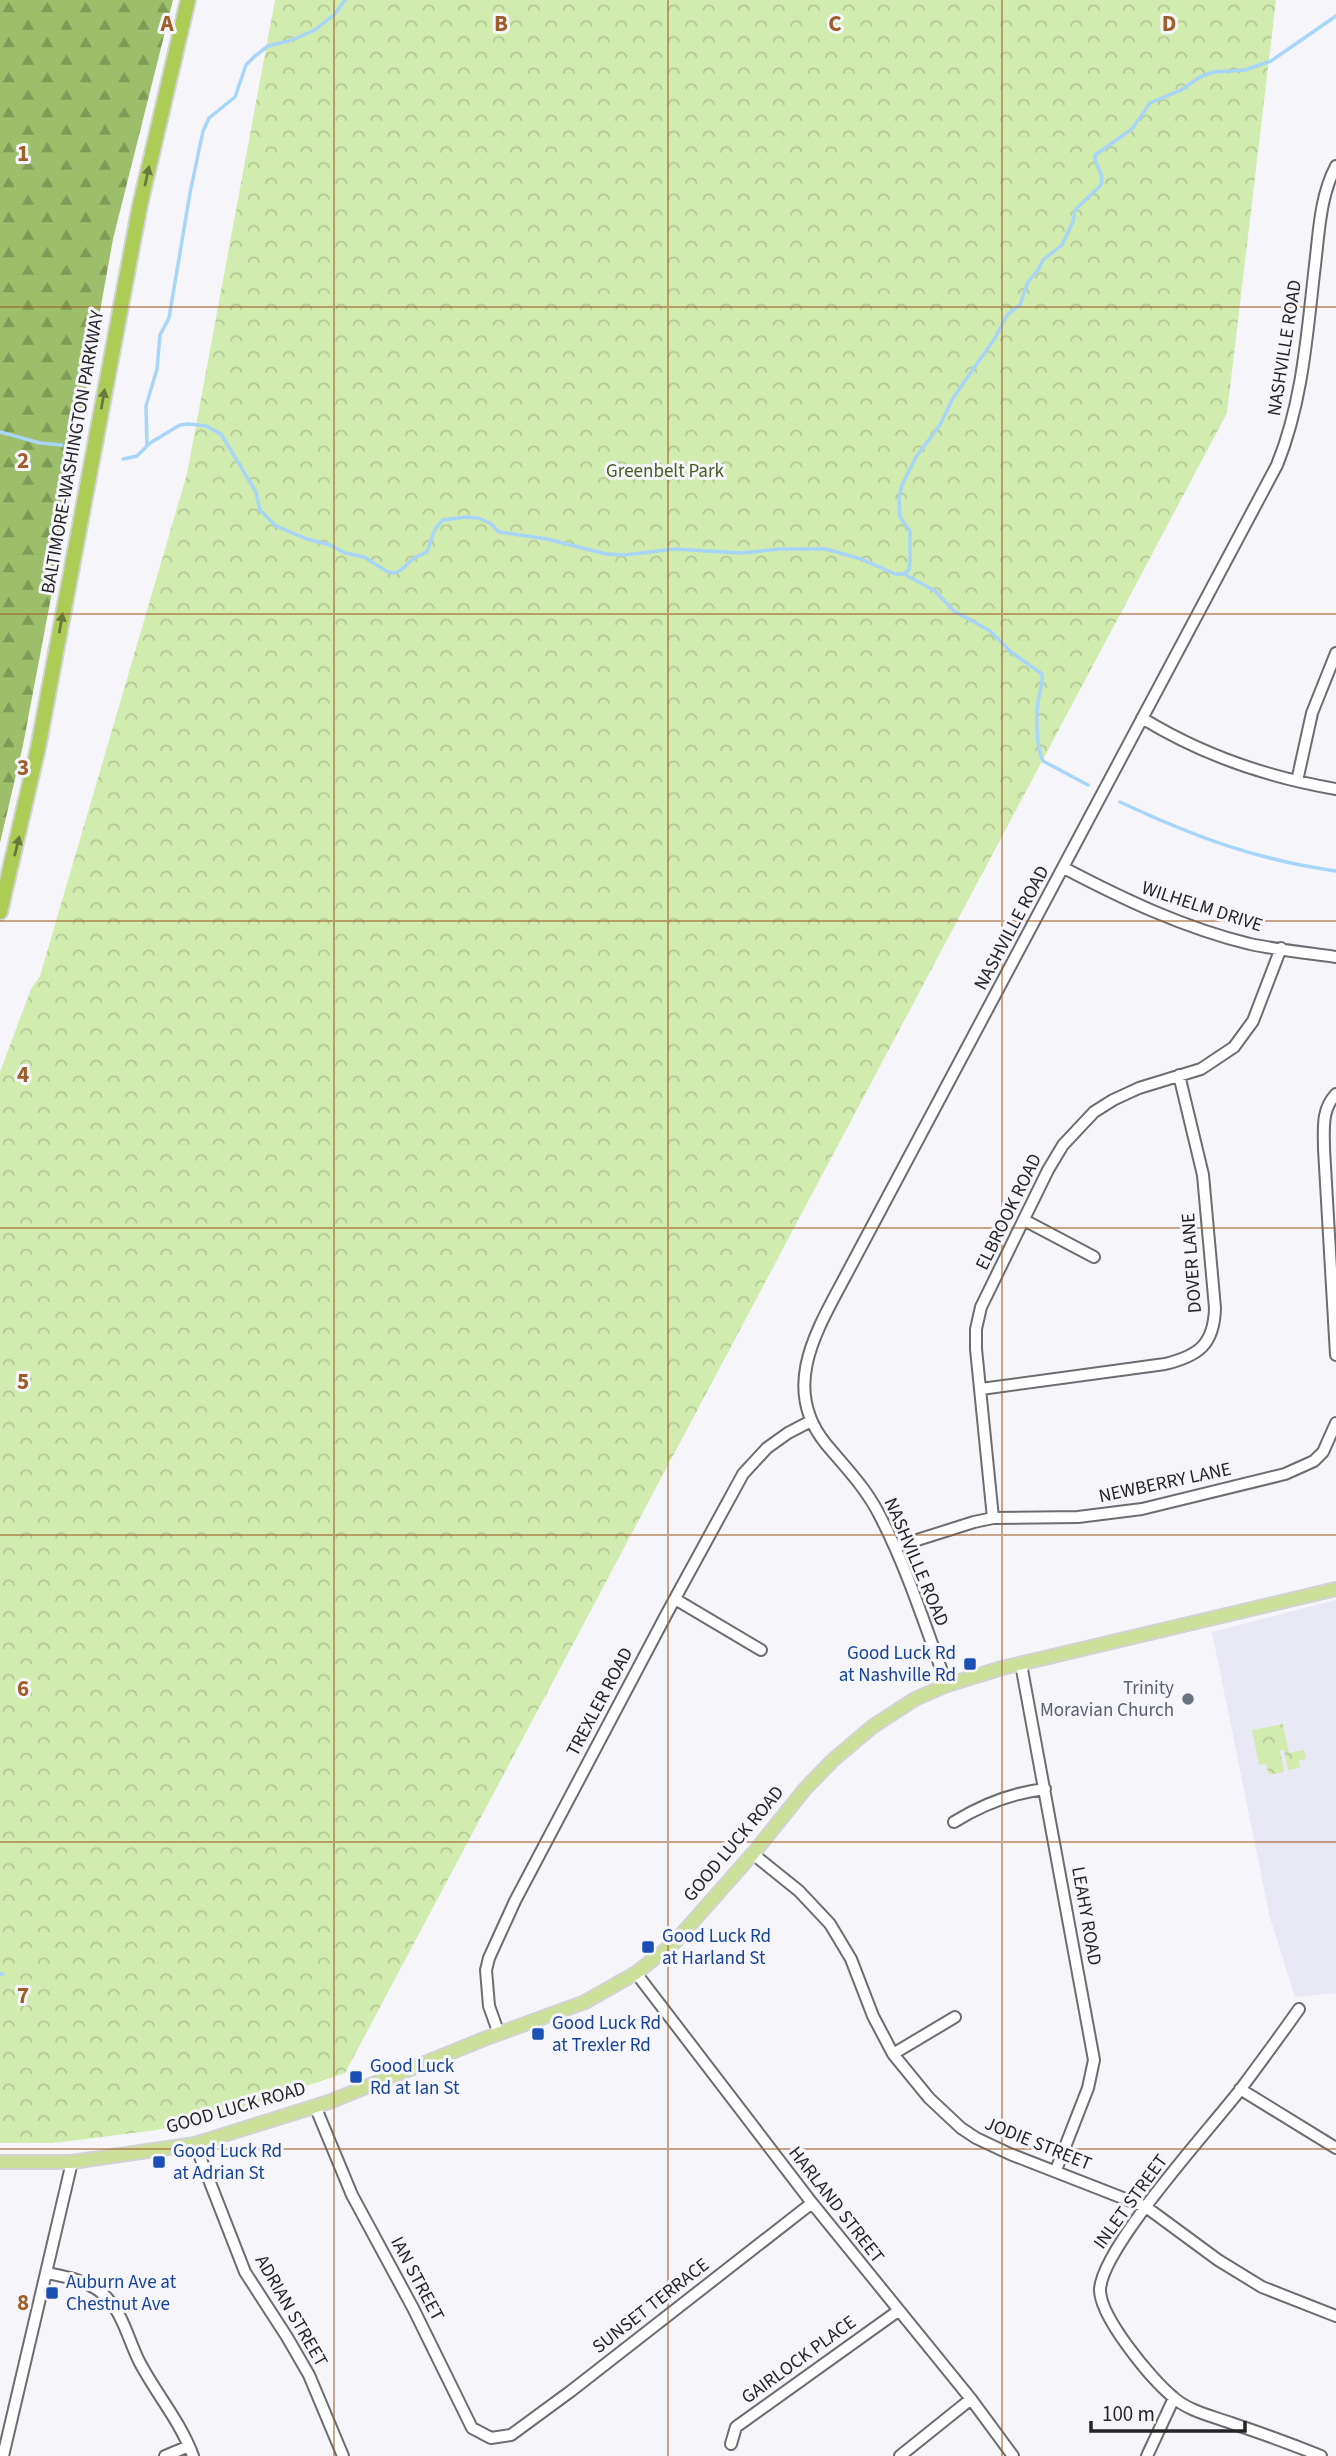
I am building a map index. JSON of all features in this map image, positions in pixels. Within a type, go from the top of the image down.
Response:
[{"type":"highway","name":"BALTIMORE-WASHINGTON PARKWAY","points":[[0,912],[36,759],[140,205],[188,0]]},
{"type":"main road","name":"GOOD LUCK ROAD","points":[[0,2162],[72,2162],[195,2144],[314,2106],[569,2009],[636,1973],[674,1943],[753,1854],[805,1790],[843,1752],[891,1714],[915,1699],[947,1685],[1021,1664],[1336,1589]]},
{"type":"street","name":"NASHVILLE ROAD","points":[[947,1685],[895,1548],[880,1516],[862,1485],[825,1443],[811,1421],[805,1374],[806,1360],[811,1344],[1282,451],[1301,376],[1326,192],[1336,166]]},
{"type":"street","points":[[1297,781],[1312,713],[1336,653]]},
{"type":"street","points":[[1142,718],[1175,739],[1212,755],[1297,781],[1336,789]]},
{"type":"street","name":"WILHELM DRIVE","points":[[1064,867],[1129,901],[1177,921],[1252,944],[1336,957]]},
{"type":"street","name":"ELBROOK ROAD","points":[[993,1518],[975,1349],[976,1329],[981,1307],[1048,1170],[1063,1145],[1094,1112],[1139,1088],[1201,1069],[1222,1057],[1244,1035],[1265,995],[1281,948]]},
{"type":"street","name":"DOVER LANE","points":[[981,1388],[1165,1364],[1188,1358],[1207,1342],[1213,1329],[1215,1308],[1203,1175],[1179,1075]]},
{"type":"street","points":[[1336,1094],[1328,1104],[1324,1116],[1324,1149],[1336,1355]]},
{"type":"street","points":[[1024,1220],[1094,1257]]},
{"type":"street","name":"TREXLER ROAD","points":[[499,2034],[486,1993],[489,1958],[552,1828],[743,1474],[767,1448],[811,1421]]},
{"type":"street","name":"NEWBERRY LANE","points":[[895,1548],[949,1528],[993,1518],[1078,1517],[1142,1509],[1285,1474],[1314,1461],[1323,1452],[1336,1423]]},
{"type":"street","points":[[675,1599],[761,1650]]},
{"type":"street","name":"LEAHY ROAD","points":[[1021,1664],[1094,2060],[1088,2088],[1056,2170]]},
{"type":"street","points":[[954,1822],[999,1799],[1045,1789]]},
{"type":"street","name":"JODIE STREET","points":[[753,1854],[799,1891],[838,1935],[851,1959],[873,2016],[893,2054],[929,2098],[961,2128],[993,2147],[1146,2207],[1218,2260],[1262,2287],[1336,2316]]},
{"type":"street","name":"HARLAND STREET","points":[[636,1973],[812,2203],[971,2399],[1013,2456]]},
{"type":"street","name":"INLET STREET","points":[[1299,2008],[1240,2090],[1146,2207],[1102,2276],[1101,2296],[1107,2315],[1120,2335],[1174,2398],[1195,2410],[1321,2456]]},
{"type":"street","points":[[893,2054],[955,2017]]},
{"type":"street","points":[[1240,2090],[1336,2148]]},
{"type":"street","name":"IAN STREET","points":[[314,2106],[352,2195],[414,2308],[472,2428],[491,2438],[511,2435]]},
{"type":"street","name":"ADRIAN STREET","points":[[195,2144],[245,2272],[309,2375],[343,2456]]},
{"type":"street","points":[[3,2456],[72,2162]]},
{"type":"street","name":"SUNSET TERRACE","points":[[511,2435],[812,2203]]},
{"type":"street","points":[[47,2273],[92,2286],[109,2300],[118,2312],[140,2362],[180,2424],[191,2451],[164,2456]]},
{"type":"street","name":"GAIRLOCK PLACE","points":[[731,2444],[736,2427],[898,2311]]},
{"type":"street","points":[[1147,2456],[1174,2398]]},
{"type":"street","points":[[900,2456],[971,2399]]},
{"type":"shaded area","points":[[1336,1600],[1336,1993],[1295,1997],[1270,1918],[1212,1632]]},
{"type":"green space","points":[[0,0],[173,0],[113,239],[87,383],[77,460],[23,745],[0,843]]},
{"type":"green space","name":"Greenbelt Park","points":[[275,0],[1276,0],[1227,413],[345,2073],[224,2114],[157,2130],[54,2143],[0,2143],[0,1072],[31,989],[40,976],[187,474]]},
{"type":"green space","points":[[1283,1724],[1289,1753],[1304,1750],[1306,1759],[1299,1760],[1300,1768],[1288,1770],[1284,1750],[1280,1750],[1284,1772],[1269,1775],[1266,1764],[1259,1765],[1252,1730]]},
{"type":"waterway","points":[[147,446],[146,406],[157,369],[160,335],[169,318],[203,131],[209,118],[235,97],[246,65],[255,56],[268,46],[315,30],[335,14],[345,0]]},
{"type":"waterway","points":[[123,459],[137,456],[150,443],[180,425],[206,426],[221,434],[256,492],[260,510],[276,526],[345,553],[364,557],[388,572],[401,570],[414,558],[427,552],[435,529],[443,520],[466,517],[490,523],[499,532],[547,539],[606,554],[625,555],[674,549],[741,553],[780,549],[826,549],[861,559],[895,574],[903,574],[909,570],[910,531],[900,517],[899,498],[902,485],[916,457],[940,425],[953,398],[995,338],[1007,315],[1020,305],[1028,282],[1043,260],[1062,245],[1073,222],[1075,210],[1101,185],[1102,177],[1095,155],[1132,129],[1150,103],[1214,72],[1245,70],[1271,61],[1336,16]]},
{"type":"waterway","points":[[0,432],[40,443],[62,445]]},
{"type":"waterway","points":[[904,574],[935,591],[954,611],[990,631],[1011,652],[1042,674],[1037,723],[1043,761],[1088,785]]},
{"type":"waterway","points":[[1120,802],[1173,826],[1225,845],[1279,860],[1336,871]]},
{"type":"place","name":"Good Luck Rd at Nashville Rd","points":[[970,1664]]},
{"type":"place","name":"Trinity Moravian Church","points":[[1188,1699]]},
{"type":"place","name":"Good Luck Rd at Harland St","points":[[648,1947]]},
{"type":"place","name":"Good Luck Rd at Trexler Rd","points":[[538,2034]]},
{"type":"place","name":"Good Luck Rd at Ian St","points":[[356,2077]]},
{"type":"place","name":"Good Luck Rd at Adrian St","points":[[159,2162]]},
{"type":"place","name":"Auburn Ave at Chestnut Ave","points":[[52,2293]]}]
